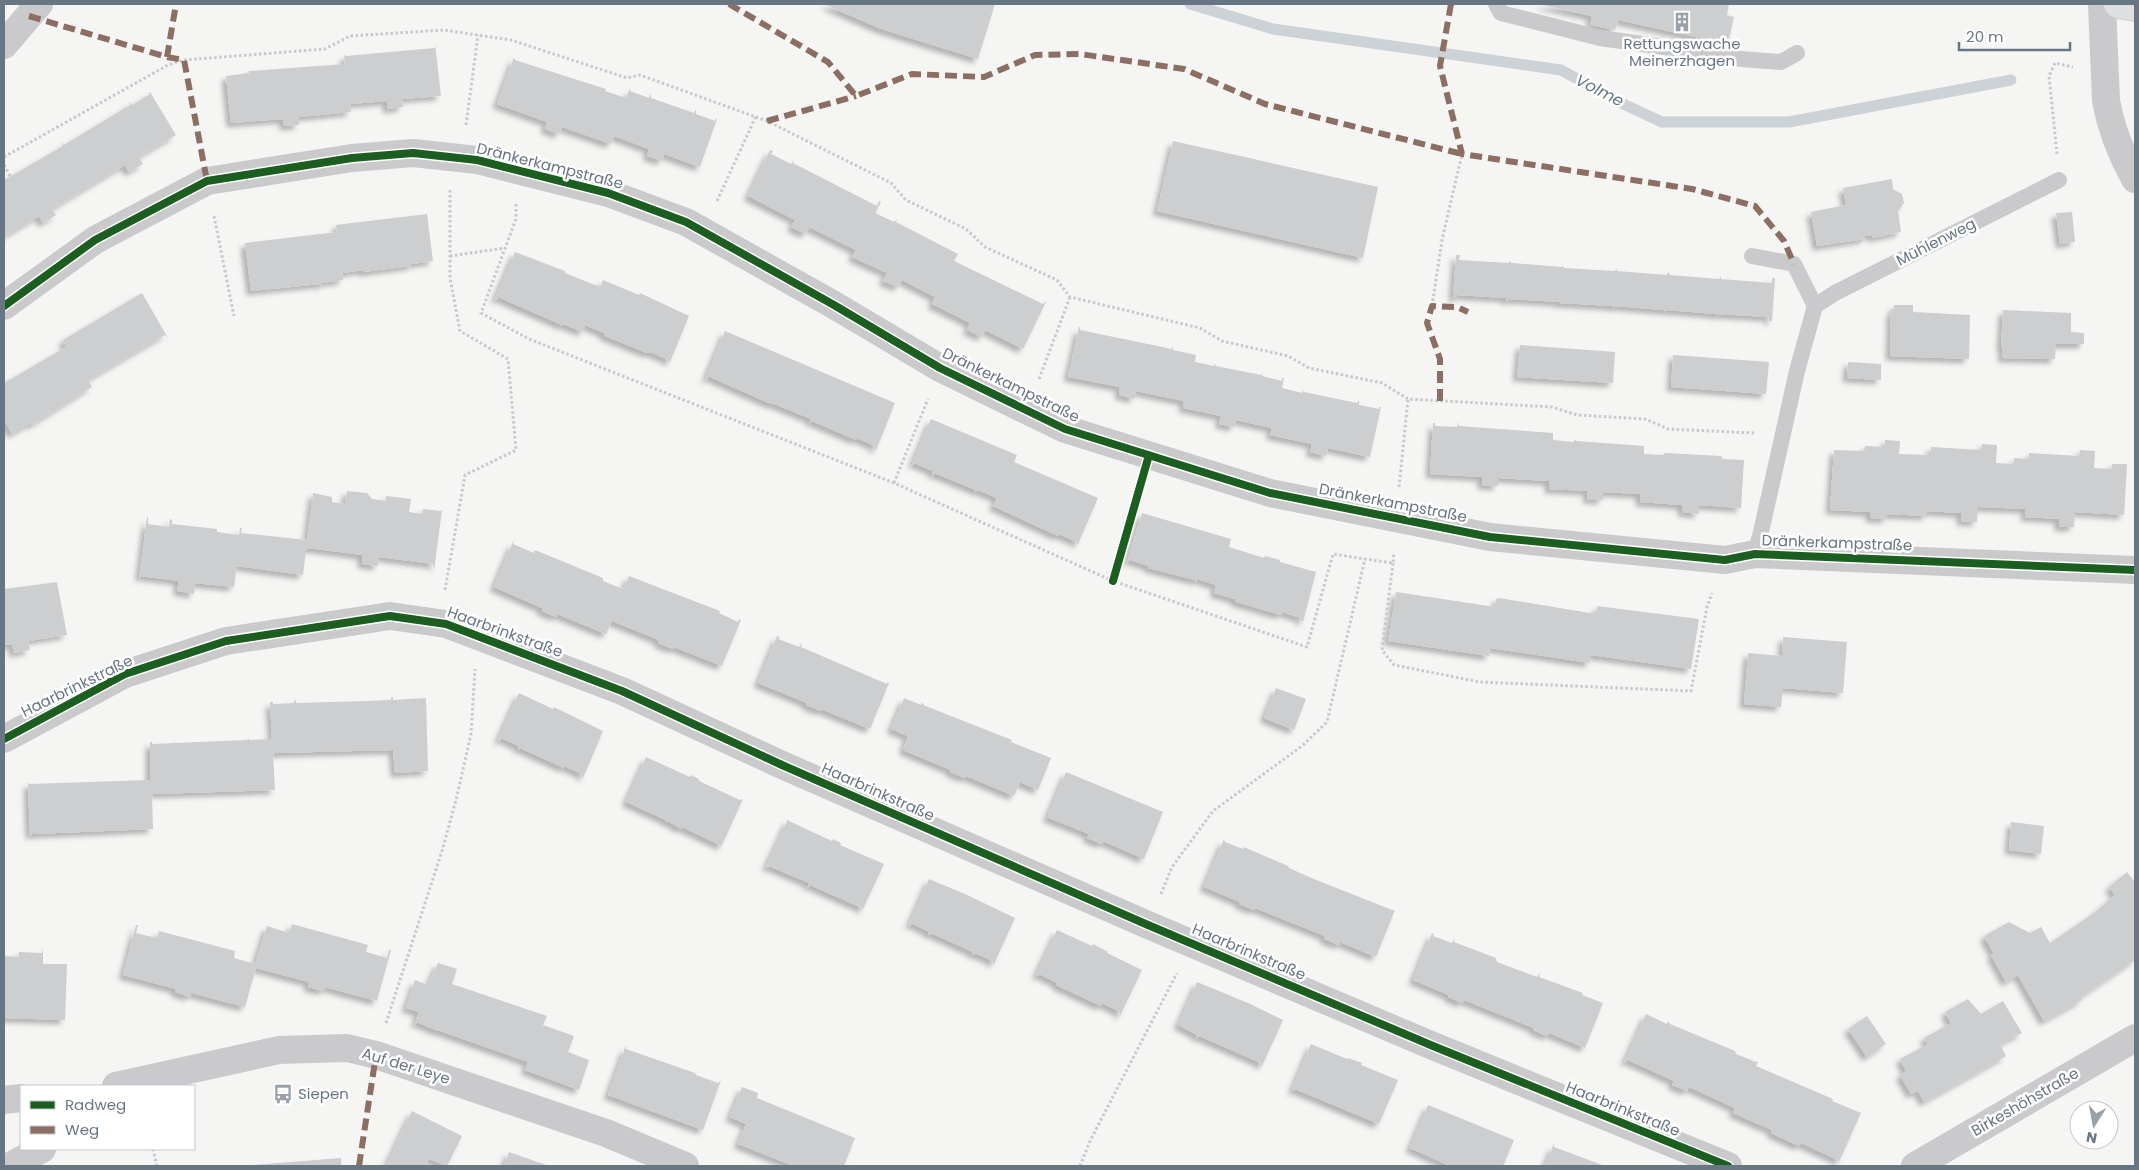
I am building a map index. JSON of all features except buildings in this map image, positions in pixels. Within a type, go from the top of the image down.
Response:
[{"type":"main road","points":[[2118,4],[2135,7]]},
{"type":"street","points":[[4,44],[39,4]]},
{"type":"street","points":[[2102,4],[2109,116],[2120,149],[2135,179]]},
{"type":"street","name":"Dränkerkampstraße","points":[[4,306],[95,240],[207,181],[352,158],[413,153],[457,158],[518,169],[608,192],[686,222],[940,368],[1065,429],[1270,493],[1490,537],[1725,560],[1755,554],[2135,570]]},
{"type":"street","name":"Haarbrinkstraße","points":[[4,739],[125,674],[226,641],[390,616],[440,622],[478,634],[622,691],[782,765],[1148,925],[1433,1046],[1728,1166]]},
{"type":"street","name":"Birkeshöhstraße","points":[[1915,1166],[2135,1038]]},
{"type":"street","name":"Auf der Leye","points":[[121,1085],[279,1050],[347,1048],[376,1055],[606,1133],[685,1166]]},
{"type":"street","points":[[4,1100],[20,1098]]},
{"type":"street","points":[[10,1166],[40,1150]]},
{"type":"lane","points":[[1496,4],[1501,13],[1600,38],[1678,49],[1715,57],[1781,62],[1797,53]]},
{"type":"lane","name":"Mühlenweg","points":[[1815,306],[1835,293],[2059,180]]},
{"type":"lane","points":[[1752,256],[1794,264],[1815,306],[1797,371],[1755,554]]},
{"type":"path","points":[[4,157],[168,65],[184,60],[324,49],[350,36],[444,30],[478,35],[510,40],[627,78],[640,75],[756,116],[891,183],[906,200],[966,229],[985,247],[1057,280],[1070,297],[1200,328],[1222,342],[1288,356],[1309,368],[1382,383],[1408,399],[1552,407],[1577,415],[1645,419],[1668,429],[1784,434]]},
{"type":"path","points":[[440,622],[465,475],[516,450],[508,359],[460,331],[450,278],[450,200],[478,35]]},
{"type":"path","points":[[2059,180],[2049,76],[2055,63],[2105,74]]},
{"type":"path","points":[[703,231],[756,116]]},
{"type":"path","points":[[1432,306],[1442,240],[1462,154]]},
{"type":"path","points":[[4,165],[10,176]]},
{"type":"path","points":[[518,169],[516,219],[481,313],[529,339],[894,483],[1113,581],[1307,647],[1333,554],[1393,563]]},
{"type":"path","points":[[207,181],[234,316]]},
{"type":"path","points":[[450,256],[505,248]]},
{"type":"path","points":[[1027,410],[1070,297]]},
{"type":"path","points":[[894,483],[940,368]]},
{"type":"path","points":[[1408,399],[1393,563],[1382,650],[1394,665],[1480,682],[1691,691],[1707,607],[1725,560]]},
{"type":"path","points":[[1113,581],[1148,455]]},
{"type":"path","points":[[1148,925],[1172,867],[1213,811],[1302,746],[1327,722],[1366,559]]},
{"type":"path","points":[[376,1055],[442,851],[456,800],[471,734],[478,634]]},
{"type":"path","points":[[1080,1166],[1090,1141],[1193,944]]},
{"type":"path","points":[[153,1150],[157,1166]]},
{"type":"waterway","name":"Volme","points":[[1190,4],[1273,29],[1561,70],[1621,103],[1662,122],[1789,122],[2011,80]]},
{"type":"marked path","points":[[167,57],[176,4]]},
{"type":"marked path","points":[[729,4],[828,62],[856,96],[912,74],[984,77],[1035,55],[1080,54],[1184,69],[1265,104],[1462,154]]},
{"type":"marked path","points":[[1451,4],[1440,66],[1462,154],[1692,189],[1755,206],[1784,241],[1794,264]]},
{"type":"marked path","points":[[29,16],[167,57],[184,60],[207,181]]},
{"type":"marked path","points":[[767,121],[856,96]]},
{"type":"marked path","points":[[1440,401],[1440,359],[1427,323],[1432,306],[1457,307],[1468,312]]},
{"type":"marked path","points":[[359,1166],[376,1055]]},
{"type":"cycle path","points":[[4,306],[95,240],[207,181],[352,158],[413,153],[477,160],[608,193],[686,222],[834,305],[940,368],[1065,429],[1270,493],[1490,537],[1725,560],[1755,554],[2135,570]]},
{"type":"cycle path","points":[[1113,581],[1149,455]]},
{"type":"cycle path","points":[[4,739],[125,674],[226,641],[390,616],[446,624],[622,691],[782,765],[1148,925],[1433,1046],[1728,1166]]},
{"type":"place","name":"Rettungswache Meinerzhagen","points":[[1682,22]]},
{"type":"place","name":"Siepen","points":[[283,1094]]}]
